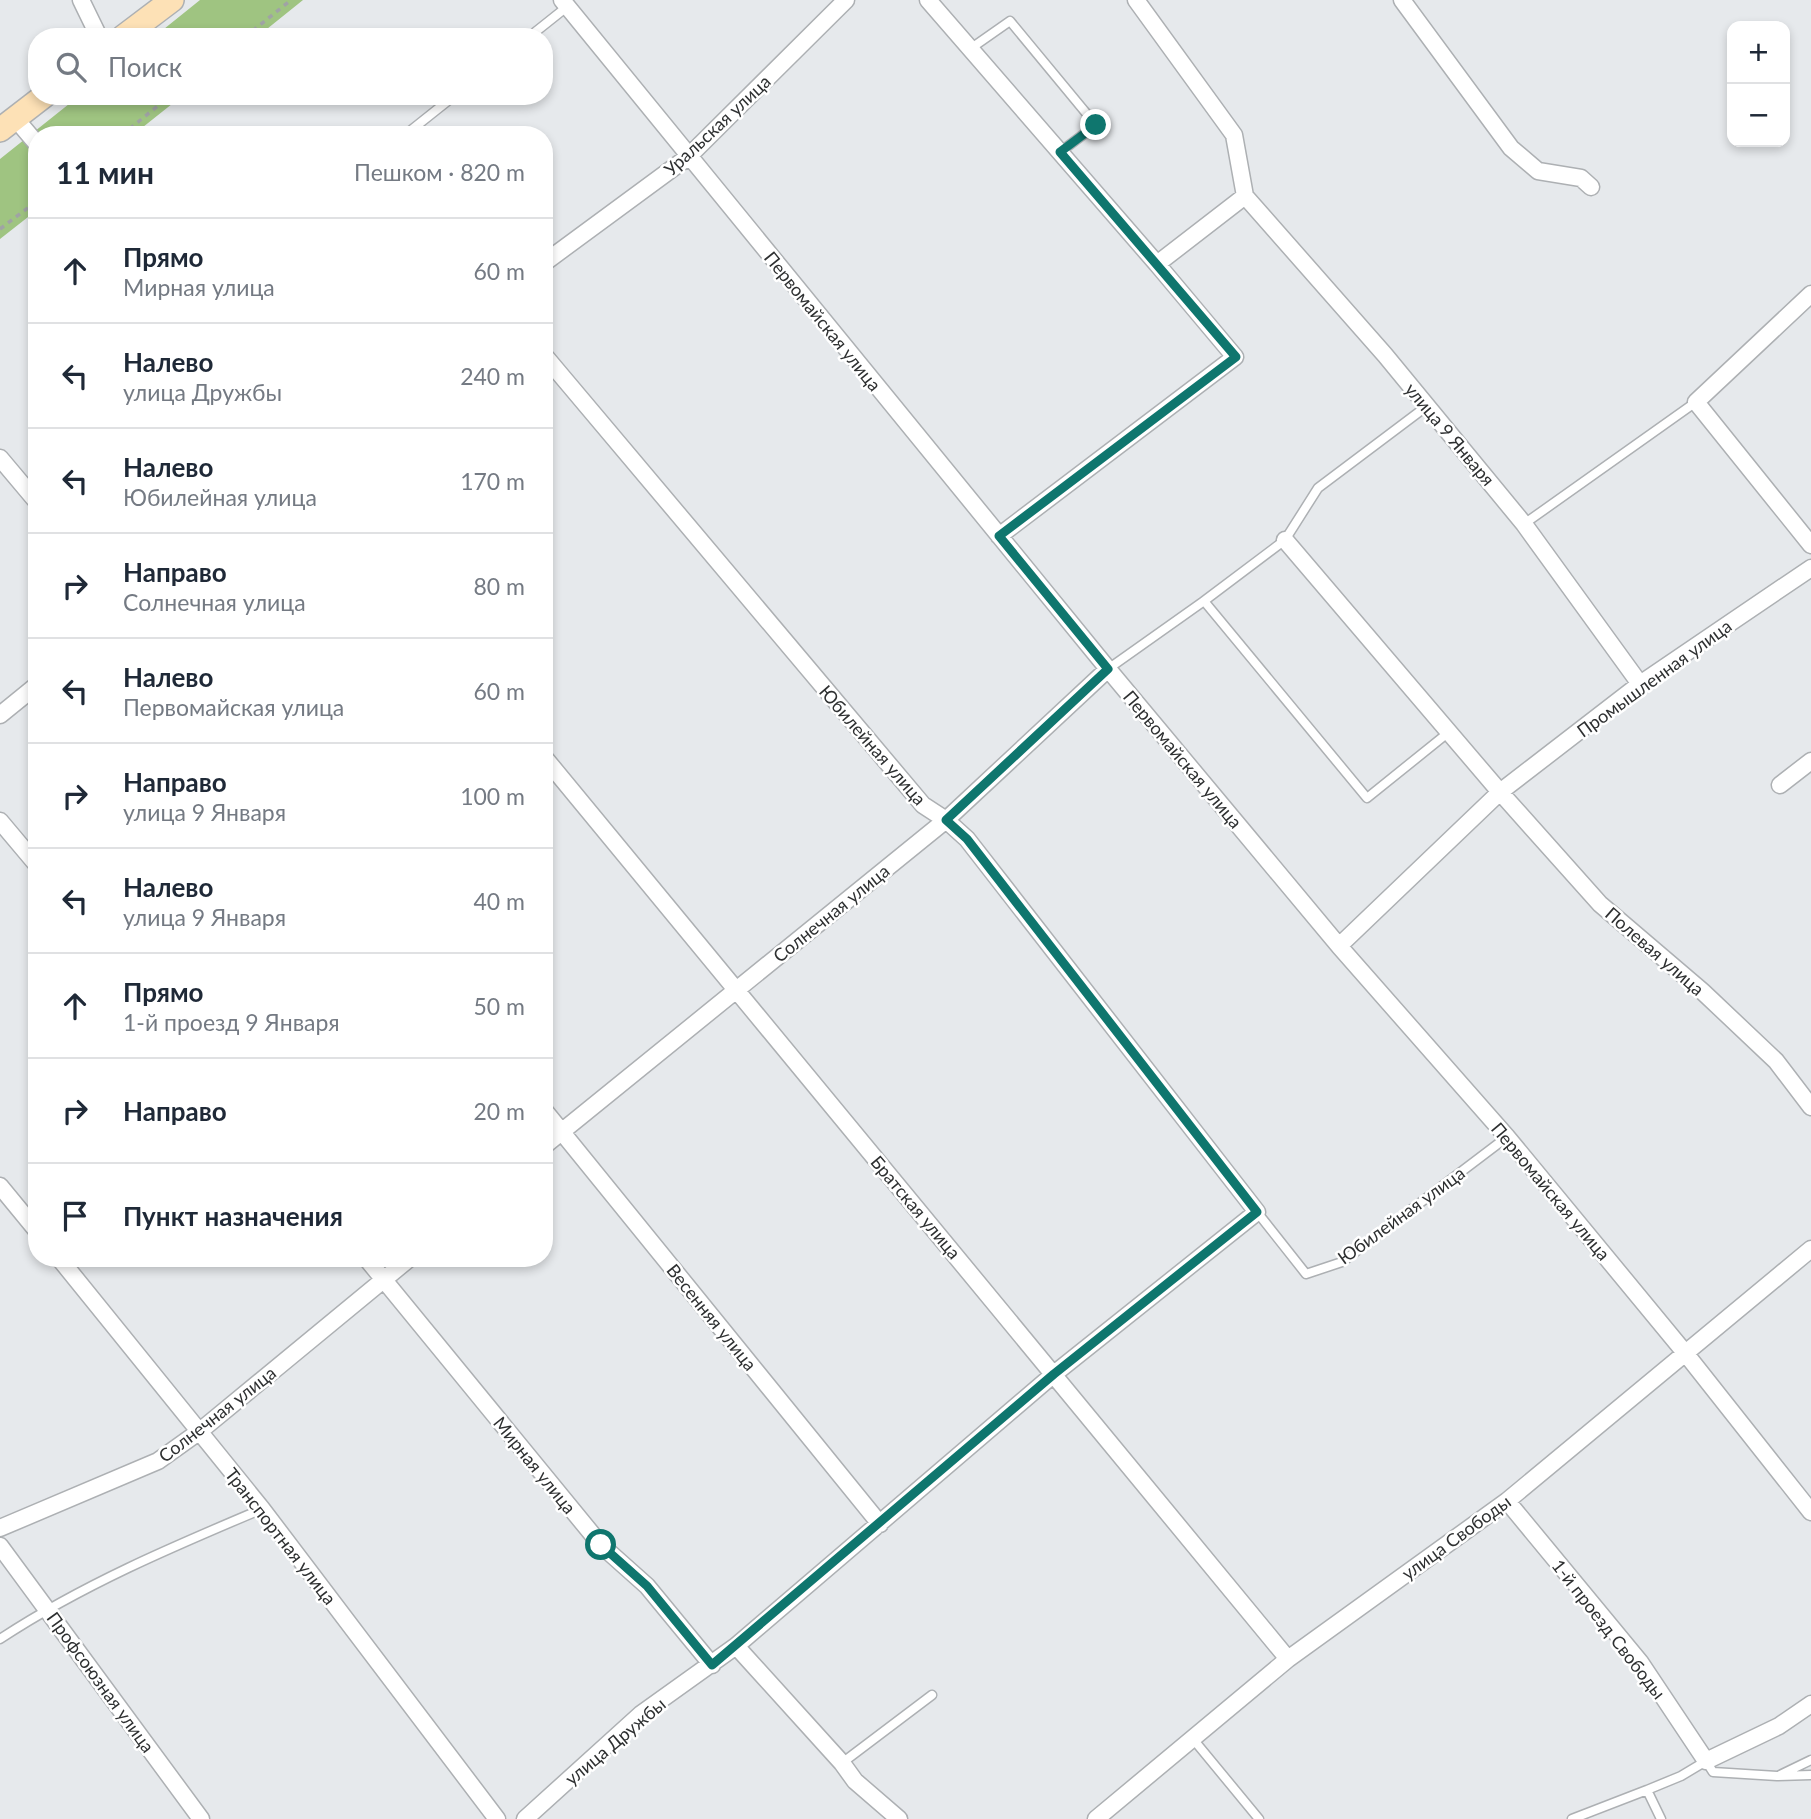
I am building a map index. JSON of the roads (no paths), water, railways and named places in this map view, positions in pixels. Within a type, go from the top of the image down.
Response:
[{"type":"main road","points":[[135,28],[172,0]]},
{"type":"main road","points":[[7,124],[32,105]]},
{"type":"street","points":[[82,0],[95,28]]},
{"type":"street","name":"Уральская улица","points":[[553,256],[688,157],[846,0]]},
{"type":"street","points":[[928,0],[1236,357],[999,536]]},
{"type":"street","points":[[1136,0],[1234,135],[1245,196],[1157,264]]},
{"type":"street","points":[[1402,0],[1511,148],[1538,171],[1581,178],[1591,187]]},
{"type":"street","name":"Первомайская улица","points":[[565,3],[1108,669],[1339,946],[1507,1137],[1686,1354],[1811,1512]]},
{"type":"street","points":[[7,124],[28,138]]},
{"type":"street","name":"улица 9 Января","points":[[1245,196],[1427,406],[1524,524],[1640,684]]},
{"type":"street","points":[[1811,294],[1696,402],[1811,545]]},
{"type":"street","name":"Юбилейная улица","points":[[553,366],[923,805],[946,820],[967,839],[1257,1212]]},
{"type":"street","points":[[0,458],[28,491]]},
{"type":"street","points":[[1285,540],[1500,792]]},
{"type":"street","name":"Промышленная улица","points":[[1339,946],[1500,792],[1640,684],[1811,568]]},
{"type":"street","name":"Солнечная улица","points":[[553,1138],[946,820],[1108,669]]},
{"type":"street","points":[[0,715],[28,692]]},
{"type":"street","points":[[1780,785],[1811,761]]},
{"type":"street","name":"Братская улица","points":[[553,768],[1287,1659]]},
{"type":"street","name":"Полевая улица","points":[[1500,792],[1600,904],[1702,991],[1776,1061],[1811,1107]]},
{"type":"street","points":[[0,821],[28,854]]},
{"type":"street","name":"Весенняя улица","points":[[553,1120],[880,1524]]},
{"type":"street","points":[[0,1186],[28,1220]]},
{"type":"street","name":"улица Дружбы","points":[[526,1819],[641,1714],[736,1646],[1054,1374],[1257,1212]]},
{"type":"street","name":"улица Свободы","points":[[1096,1819],[1287,1659],[1507,1501],[1811,1249]]},
{"type":"street","name":"Транспортная улица","points":[[66,1267],[262,1509],[497,1819]]},
{"type":"street","name":"Мирная улица","points":[[373,1267],[601,1545],[647,1586],[712,1665]]},
{"type":"street","name":"Солнечная улица","points":[[0,1528],[158,1461],[200,1431],[399,1267]]},
{"type":"street","name":"1-й проезд Свободы","points":[[1507,1501],[1640,1662],[1706,1761]]},
{"type":"street","name":"Профсоюзная улица","points":[[0,1546],[201,1819]]},
{"type":"street","points":[[736,1646],[842,1763],[855,1781],[899,1819]]},
{"type":"street","points":[[1706,1761],[1779,1726],[1811,1704]]},
{"type":"lane","points":[[539,28],[565,3]]},
{"type":"lane","points":[[970,49],[1010,21],[1096,125],[1060,152]]},
{"type":"lane","points":[[416,126],[442,105]]},
{"type":"lane","points":[[1524,524],[1696,402]]},
{"type":"lane","points":[[1108,669],[1285,540],[1318,488],[1427,406]]},
{"type":"lane","points":[[1204,601],[1367,798],[1448,732]]},
{"type":"lane","name":"Юбилейная улица","points":[[1257,1212],[1306,1273],[1342,1262],[1507,1137]]},
{"type":"lane","points":[[0,1639],[47,1608],[155,1554],[262,1509]]},
{"type":"lane","points":[[842,1763],[932,1695]]},
{"type":"lane","points":[[1193,1739],[1259,1819]]},
{"type":"lane","points":[[1777,1776],[1811,1760]]},
{"type":"lane","points":[[1572,1819],[1681,1776],[1706,1761],[1713,1772],[1811,1775]]},
{"type":"lane","points":[[1647,1790],[1661,1819]]}]
